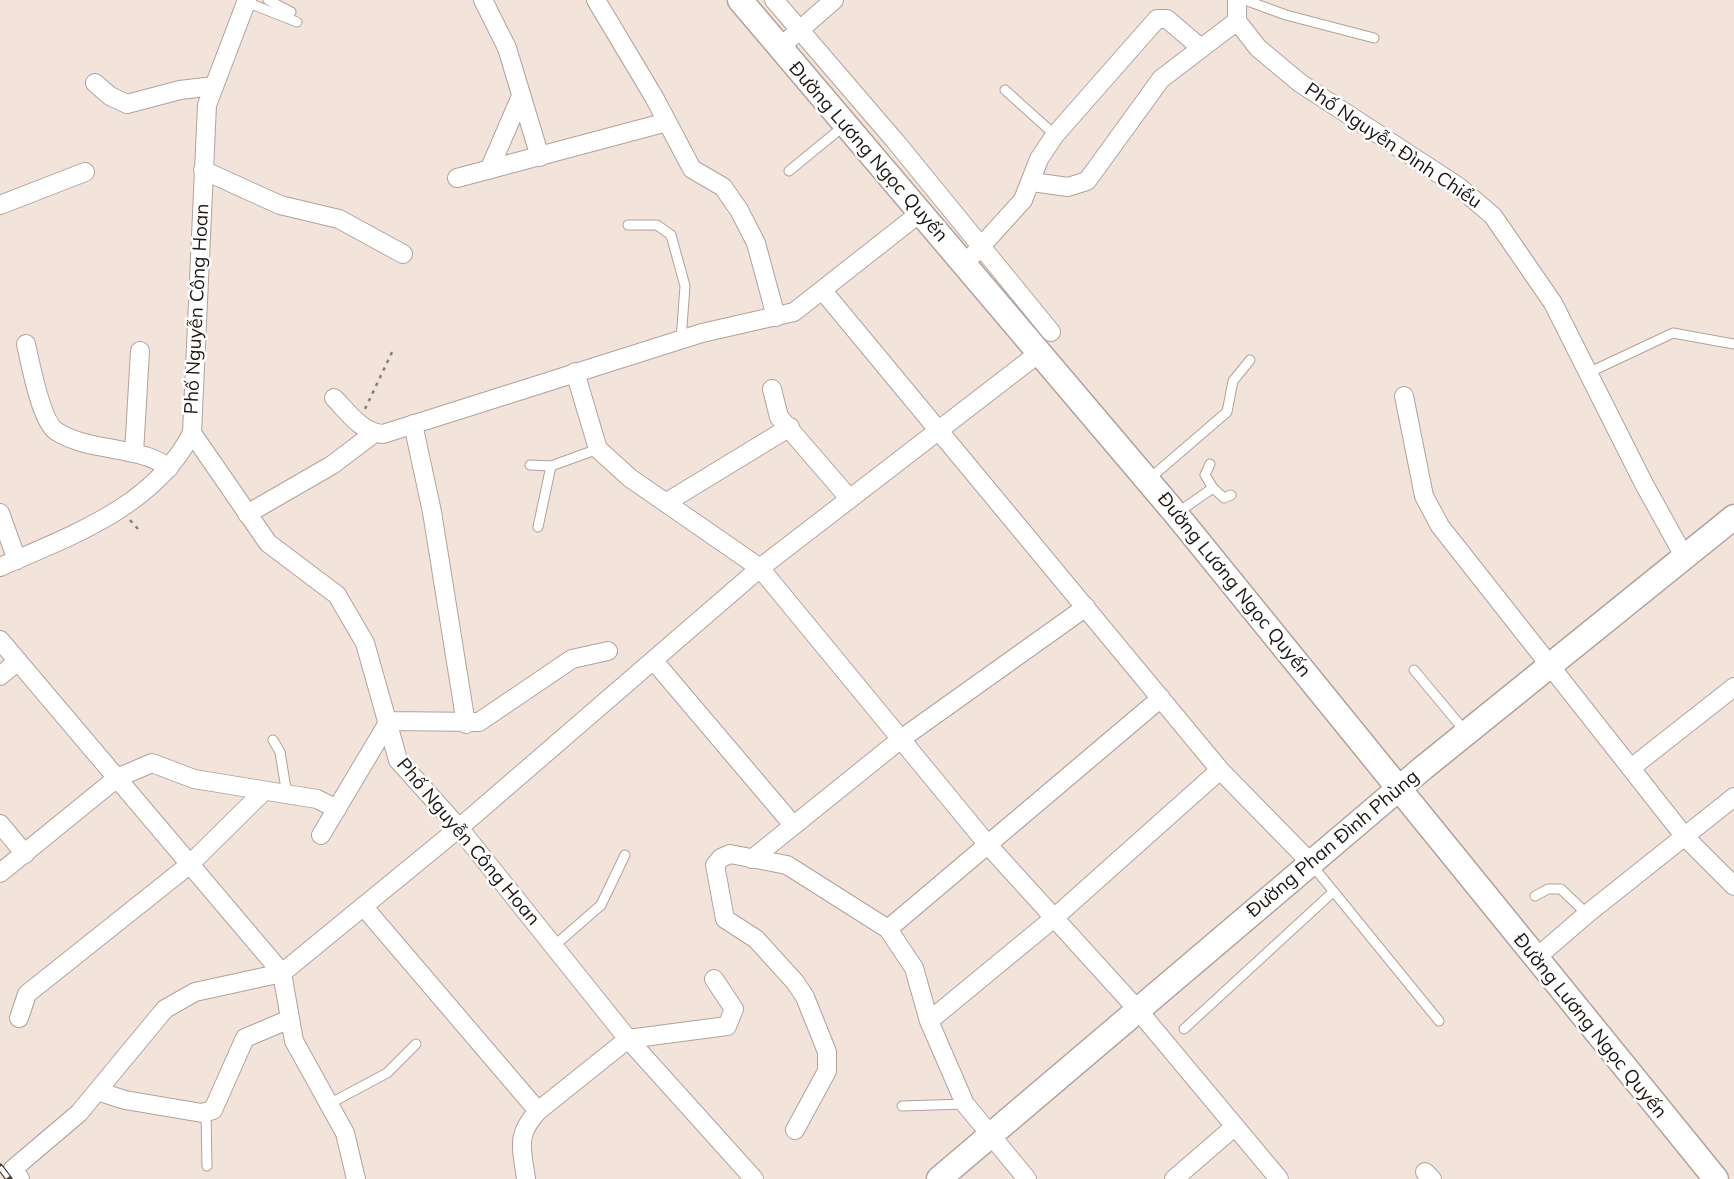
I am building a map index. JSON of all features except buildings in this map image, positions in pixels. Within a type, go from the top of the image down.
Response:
[{"type":"main road","name":"Đường Lương Ngọc Quyến","points":[[740,0],[920,213],[972,255],[1045,343],[1147,480],[1400,787],[1716,1179]]},
{"type":"main road","name":"Đường Phan Đình Phùng","points":[[939,1179],[1400,787],[1734,517]]},
{"type":"street","points":[[483,0],[507,48],[540,157]]},
{"type":"street","points":[[596,0],[692,169],[723,187],[739,210],[756,243],[776,317]]},
{"type":"street","points":[[774,0],[896,142],[972,255],[1023,200],[1039,159],[1055,135],[1157,19],[1167,19],[1201,48]]},
{"type":"street","points":[[779,48],[834,0]]},
{"type":"street","points":[[1032,182],[1068,187],[1087,181],[1161,79],[1237,22],[1237,0]]},
{"type":"street","name":"Phố Nguyễn Công Hoan","points":[[247,1],[208,105],[192,433],[274,549],[337,595],[366,643],[398,760],[459,828],[628,1039],[754,1179]]},
{"type":"street","name":"Phố Nguyễn Đình Chiểu","points":[[1237,22],[1258,48],[1300,83],[1459,187],[1483,207],[1545,289],[1590,372],[1644,484],[1685,558]]},
{"type":"street","points":[[95,83],[110,96],[127,104],[180,90],[214,86]]},
{"type":"street","points":[[489,170],[521,96]]},
{"type":"street","points":[[457,178],[667,122]]},
{"type":"street","points":[[203,170],[280,205],[339,219],[403,254]]},
{"type":"street","points":[[0,205],[85,172]]},
{"type":"street","points":[[334,398],[367,430],[383,434],[681,340],[794,312],[920,213]]},
{"type":"street","points":[[823,291],[1220,770],[1311,863]]},
{"type":"street","points":[[20,1179],[13,1169],[79,1113],[100,1091],[165,1009],[195,992],[282,973],[459,828],[760,568],[1045,343]]},
{"type":"street","points":[[26,344],[35,383],[52,427],[84,443],[153,457],[169,468]]},
{"type":"street","points":[[134,453],[140,351]]},
{"type":"street","points":[[575,372],[598,449],[630,478],[760,568],[988,845],[1137,1009],[1269,1176]]},
{"type":"street","points":[[772,389],[776,412],[849,498]]},
{"type":"street","points":[[1404,396],[1424,496],[1440,526],[1685,837],[1734,886]]},
{"type":"street","points":[[413,424],[432,512],[466,724]]},
{"type":"street","points":[[667,502],[790,427]]},
{"type":"street","points":[[247,514],[332,465],[367,430]]},
{"type":"street","points":[[0,513],[8,564],[121,510],[169,468],[192,433]]},
{"type":"street","points":[[752,859],[901,739],[1086,607]]},
{"type":"street","points":[[0,640],[282,973],[297,1048],[345,1133],[356,1179]]},
{"type":"street","points":[[321,835],[389,721],[466,724],[485,720],[572,659],[608,651]]},
{"type":"street","points":[[0,676],[18,661]]},
{"type":"street","points":[[654,661],[793,825]]},
{"type":"street","points":[[1631,768],[1734,687]]},
{"type":"street","points":[[888,929],[1161,698]]},
{"type":"street","points":[[0,873],[117,778],[152,763],[194,779],[323,801],[337,809]]},
{"type":"street","points":[[929,1021],[1054,918],[1220,770]]},
{"type":"street","points":[[19,1018],[27,994],[189,866],[264,791]]},
{"type":"street","points":[[1536,958],[1587,914],[1732,803]]},
{"type":"street","points":[[0,824],[25,854]]},
{"type":"street","points":[[795,1130],[827,1071],[827,1052],[806,997],[795,982],[756,939],[725,919],[715,865],[730,854],[787,865],[888,929],[914,968],[929,1021],[965,1104],[1027,1179]]},
{"type":"street","points":[[363,906],[538,1111]]},
{"type":"street","points":[[526,1179],[520,1141],[526,1125],[538,1111],[628,1039],[727,1026],[734,1009],[714,979]]},
{"type":"street","points":[[100,1091],[125,1100],[206,1113],[218,1104],[247,1035],[290,1019]]},
{"type":"street","points":[[1174,1179],[1233,1128]]},
{"type":"lane","points":[[268,0],[291,12]]},
{"type":"lane","points":[[1245,0],[1286,15],[1374,38]]},
{"type":"lane","points":[[247,1],[297,22]]},
{"type":"lane","points":[[1004,90],[1055,135]]},
{"type":"lane","points":[[789,171],[845,125]]},
{"type":"lane","points":[[628,225],[656,225],[671,234],[685,286],[681,340]]},
{"type":"lane","points":[[1590,372],[1673,333],[1734,344]]},
{"type":"lane","points":[[1147,480],[1227,412],[1233,381],[1250,360]]},
{"type":"lane","points":[[530,465],[551,466],[598,449]]},
{"type":"lane","points":[[1210,464],[1205,470],[1213,488],[1224,498],[1231,495]]},
{"type":"lane","points":[[538,527],[551,466]]},
{"type":"lane","points":[[1176,514],[1213,488]]},
{"type":"lane","points":[[1414,670],[1466,733]]},
{"type":"lane","points":[[273,740],[280,752],[287,794]]},
{"type":"lane","points":[[554,946],[601,905],[625,855]]},
{"type":"lane","points":[[1311,863],[1439,1021]]},
{"type":"lane","points":[[1535,896],[1548,889],[1561,889],[1587,914]]},
{"type":"lane","points":[[1184,1029],[1333,892]]},
{"type":"lane","points":[[329,1104],[387,1073],[416,1044]]},
{"type":"lane","points":[[902,1106],[965,1104]]},
{"type":"lane","points":[[206,1113],[207,1166]]},
{"type":"path","points":[[367,430],[367,403],[394,348]]},
{"type":"railway","points":[[0,1167],[9,1179]]}]
